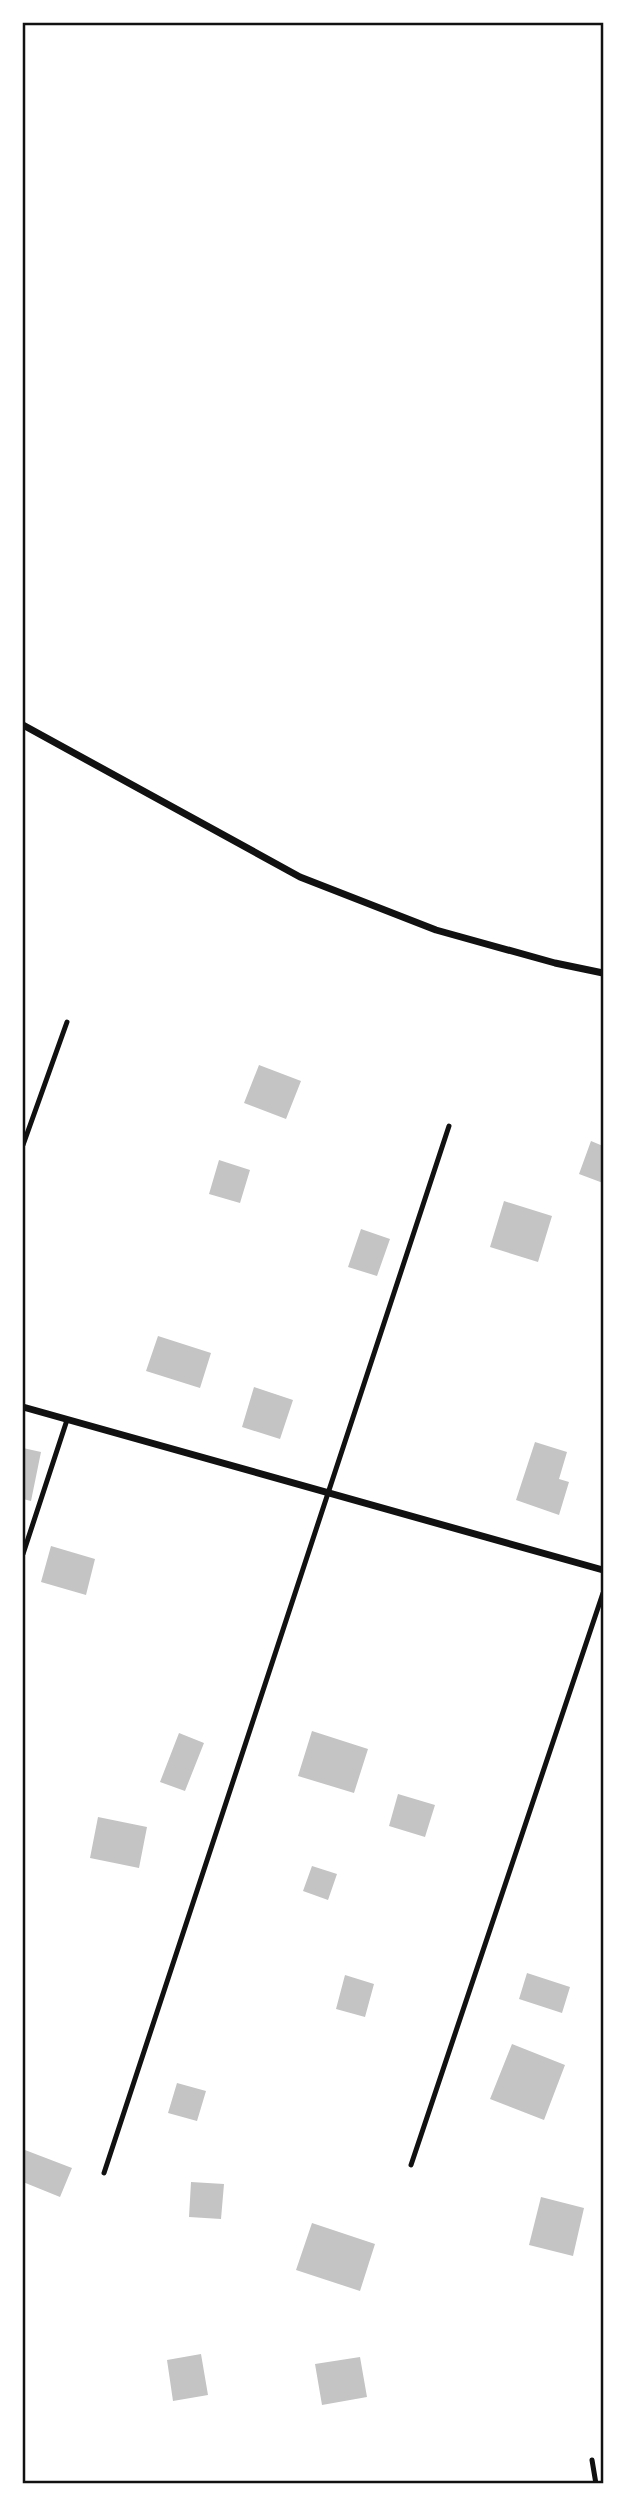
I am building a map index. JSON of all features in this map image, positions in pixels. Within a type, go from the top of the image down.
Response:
[{"type":"street","points":[[23,725],[300,877],[436,930],[555,963],[603,973]]},
{"type":"street","points":[[23,1407],[603,1570]]},
{"type":"lane","points":[[23,1145],[67,1022]]},
{"type":"lane","points":[[104,2173],[449,1126]]},
{"type":"lane","points":[[23,1555],[67,1420]]},
{"type":"lane","points":[[411,2165],[603,1593]]},
{"type":"lane","points":[[592,2460],[596,2484]]},
{"type":"building","points":[[259,1065],[301,1081],[286,1119],[244,1103]]},
{"type":"building","points":[[591,1141],[603,1146],[603,1183],[579,1174]]},
{"type":"building","points":[[219,1160],[250,1170],[240,1203],[209,1194]]},
{"type":"building","points":[[504,1201],[552,1216],[538,1262],[490,1247]]},
{"type":"building","points":[[361,1229],[390,1239],[377,1276],[348,1267]]},
{"type":"building","points":[[158,1336],[211,1353],[200,1388],[146,1371]]},
{"type":"building","points":[[254,1387],[293,1400],[280,1439],[242,1427]]},
{"type":"building","points":[[535,1442],[567,1452],[559,1479],[569,1482],[559,1515],[516,1500]]},
{"type":"building","points":[[23,1448],[41,1452],[31,1501],[23,1499]]},
{"type":"building","points":[[51,1546],[95,1559],[86,1595],[41,1582]]},
{"type":"building","points":[[312,1731],[368,1749],[354,1793],[298,1776]]},
{"type":"building","points":[[179,1733],[204,1743],[185,1791],[160,1782]]},
{"type":"building","points":[[398,1794],[435,1805],[425,1837],[389,1826]]},
{"type":"building","points":[[98,1817],[147,1827],[139,1868],[90,1858]]},
{"type":"building","points":[[312,1866],[337,1874],[328,1900],[303,1891]]},
{"type":"building","points":[[527,1973],[570,1987],[562,2013],[519,1999]]},
{"type":"building","points":[[345,1975],[374,1984],[365,2017],[336,2009]]},
{"type":"building","points":[[512,2044],[565,2065],[544,2120],[490,2099]]},
{"type":"building","points":[[177,2083],[206,2091],[197,2121],[168,2113]]},
{"type":"building","points":[[25,2150],[72,2168],[60,2197],[23,2182]]},
{"type":"building","points":[[191,2182],[224,2184],[221,2219],[189,2217]]},
{"type":"building","points":[[541,2197],[584,2208],[573,2256],[529,2245]]},
{"type":"building","points":[[312,2223],[375,2244],[360,2291],[296,2270]]},
{"type":"building","points":[[201,2354],[208,2395],[173,2401],[167,2360]]},
{"type":"building","points":[[360,2357],[367,2397],[322,2405],[315,2364]]}]
